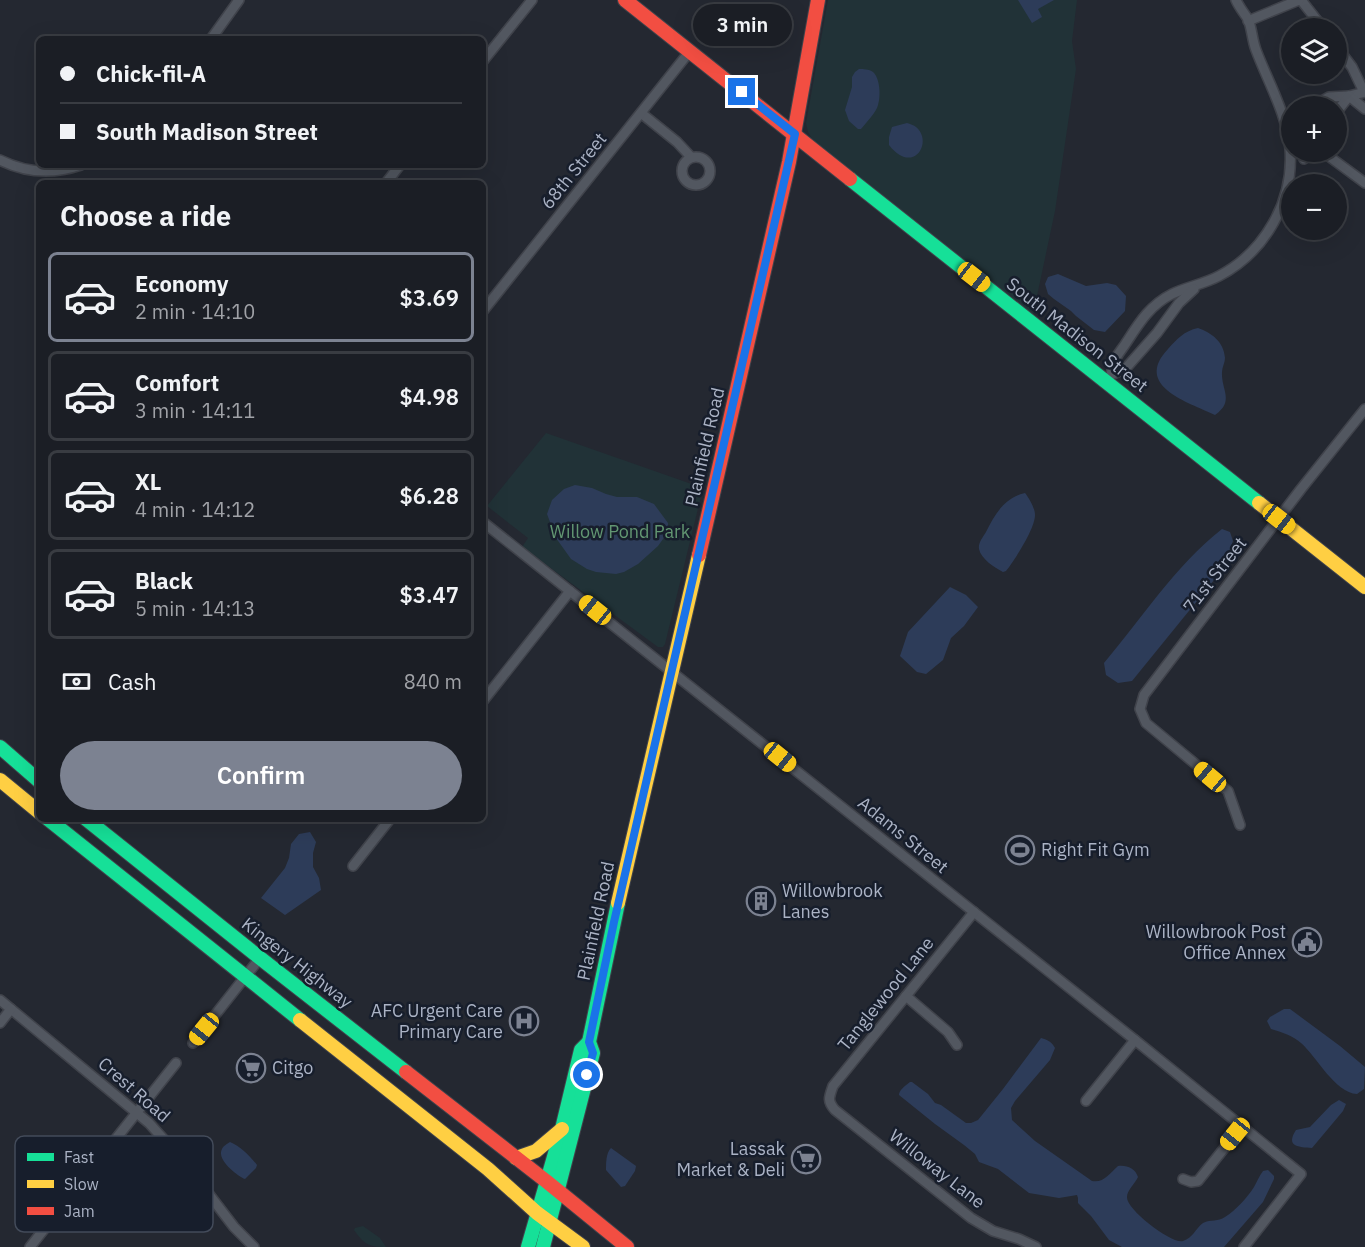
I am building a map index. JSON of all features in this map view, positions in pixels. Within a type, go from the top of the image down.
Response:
[{"type":"main road","name":"South Madison Street","points":[[626,0],[1365,587]]},
{"type":"main road","name":"Plainfield Road","points":[[543,1247],[593,1053],[589,1042],[616,912],[795,134],[818,0]]},
{"type":"main road","points":[[0,747],[36,778]]},
{"type":"main road","points":[[0,780],[36,810]]},
{"type":"main road","points":[[52,822],[488,1169],[537,1213],[583,1247]]},
{"type":"main road","name":"Kingery Highway","points":[[90,822],[627,1247]]},
{"type":"main road","name":"Plainfield Road","points":[[528,1247],[562,1129],[581,1050],[589,1042]]},
{"type":"main road","points":[[516,1158],[537,1152],[562,1129]]},
{"type":"street","points":[[213,36],[239,0]]},
{"type":"street","points":[[486,57],[532,0]]},
{"type":"street","points":[[1198,285],[1179,303],[1157,333],[1126,368],[1111,375],[1115,359],[1147,313],[1172,294],[1224,274],[1239,263],[1261,242],[1275,221],[1283,201],[1288,178],[1290,149],[1286,127],[1255,47],[1248,21],[1236,0]]},
{"type":"street","points":[[1248,21],[1300,0],[1315,18]]},
{"type":"street","name":"68th Street","points":[[486,307],[690,51]]},
{"type":"street","points":[[1347,60],[1364,85],[1347,99]]},
{"type":"street","points":[[1349,96],[1365,109]]},
{"type":"street","points":[[641,113],[677,142],[691,157]]},
{"type":"street","points":[[0,160],[33,171],[55,172],[70,168]]},
{"type":"street","points":[[1337,162],[1365,183]]},
{"type":"street","points":[[388,180],[398,168]]},
{"type":"street","name":"71st Street","points":[[1240,825],[1228,791],[1146,723],[1140,709],[1144,694],[1365,409]]},
{"type":"street","name":"Adams Street","points":[[486,524],[1302,1174],[1244,1247]]},
{"type":"street","points":[[486,697],[570,591]]},
{"type":"street","points":[[353,866],[388,822]]},
{"type":"street","name":"Tanglewood Lane","points":[[829,1100],[833,1086],[974,912]]},
{"type":"street","points":[[193,1043],[260,958]]},
{"type":"street","points":[[906,996],[948,1032],[957,1045]]},
{"type":"street","name":"Crest Road","points":[[0,1000],[137,1112],[161,1136]]},
{"type":"street","points":[[0,1023],[11,1009]]},
{"type":"street","points":[[1086,1101],[1135,1040]]},
{"type":"street","points":[[118,1136],[176,1063]]},
{"type":"street","name":"Willoway Lane","points":[[829,1100],[835,1110],[971,1218],[993,1231],[1036,1247]]},
{"type":"street","points":[[1183,1179],[1191,1182],[1198,1181],[1242,1126]]},
{"type":"street","name":"Crest Road","points":[[213,1201],[254,1247]]},
{"type":"street","points":[[30,1247],[42,1232]]},
{"type":"green space","points":[[828,0],[1077,0],[1072,41],[1076,69],[1055,211],[1033,315],[812,139],[806,123]]},
{"type":"green space","name":"Willow Pond Park","points":[[546,433],[703,488],[663,647],[658,647],[522,547],[528,538],[487,506]]},
{"type":"green space","points":[[363,1226],[380,1238],[386,1247],[364,1242],[354,1230]]},
{"type":"water","points":[[1018,0],[1054,0],[1038,9],[1042,17],[1032,23]]},
{"type":"water","points":[[859,69],[873,72],[880,92],[877,108],[861,129],[849,121],[845,110],[852,87],[852,77]]},
{"type":"water","points":[[907,123],[916,127],[923,140],[922,147],[913,157],[898,154],[889,145],[892,127]]},
{"type":"water","points":[[1058,274],[1086,286],[1107,283],[1116,285],[1126,296],[1125,311],[1105,332],[1094,330],[1048,294],[1045,284],[1048,277]]},
{"type":"water","points":[[1198,328],[1216,339],[1224,352],[1222,378],[1226,400],[1221,410],[1215,415],[1168,391],[1160,383],[1157,373],[1159,362],[1171,345],[1185,333]]},
{"type":"water","points":[[575,485],[617,497],[637,497],[654,504],[668,523],[668,532],[658,546],[638,564],[624,572],[616,574],[587,569],[571,559],[556,538],[547,514],[552,500],[564,489]]},
{"type":"water","points":[[1025,493],[1034,509],[1034,521],[1019,553],[1003,572],[985,559],[980,553],[979,545],[1001,508],[1011,499]]},
{"type":"water","points":[[1222,529],[1230,532],[1233,541],[1223,569],[1132,681],[1118,683],[1106,675],[1104,663],[1174,576]]},
{"type":"water","points":[[950,587],[966,595],[978,607],[964,626],[951,638],[943,660],[926,674],[917,672],[900,656],[908,632]]},
{"type":"water","points":[[310,832],[316,842],[313,867],[319,878],[321,890],[285,915],[261,898],[285,868],[291,844],[299,834]]},
{"type":"water","points":[[1284,1009],[1290,1009],[1365,1067],[1364,1089],[1357,1094],[1341,1088],[1301,1043],[1287,1034],[1271,1029],[1267,1021]]},
{"type":"water","points":[[1041,1038],[1053,1044],[1055,1048],[1050,1060],[1015,1101],[1011,1108],[1012,1120],[1035,1141],[1092,1181],[1103,1179],[1118,1166],[1133,1169],[1138,1177],[1127,1194],[1129,1202],[1141,1217],[1160,1232],[1177,1240],[1186,1240],[1203,1223],[1222,1219],[1241,1204],[1263,1171],[1268,1170],[1274,1176],[1263,1202],[1224,1247],[1122,1247],[1109,1240],[1078,1203],[1077,1195],[1059,1198],[1029,1193],[998,1169],[979,1162],[975,1154],[899,1095],[903,1088],[912,1082],[928,1094],[935,1103],[966,1123],[971,1123],[978,1120]]},
{"type":"water","points":[[1339,1100],[1346,1104],[1343,1111],[1312,1148],[1293,1143],[1296,1130],[1310,1127]]},
{"type":"water","points":[[230,1142],[245,1152],[257,1165],[245,1179],[233,1171],[222,1157],[223,1148]]},
{"type":"water","points":[[611,1148],[636,1166],[625,1186],[621,1187],[606,1170],[607,1155]]},
{"type":"traffic: fast","points":[[850,179],[1259,503]]},
{"type":"traffic: fast","points":[[0,747],[36,778]]},
{"type":"traffic: fast","points":[[52,822],[300,1020]]},
{"type":"traffic: fast","points":[[90,822],[406,1072]]},
{"type":"traffic: fast","points":[[543,1247],[593,1053],[589,1042],[618,903]]},
{"type":"traffic: fast","points":[[528,1247],[562,1129],[581,1050],[589,1042]]},
{"type":"traffic: slow","points":[[1259,503],[1365,587]]},
{"type":"traffic: slow","points":[[618,903],[699,555]]},
{"type":"traffic: slow","points":[[0,780],[36,810]]},
{"type":"traffic: slow","points":[[300,1020],[488,1169],[537,1213],[583,1247]]},
{"type":"traffic: slow","points":[[516,1158],[536,1151],[562,1129]]},
{"type":"traffic: jam","points":[[625,0],[850,179]]},
{"type":"traffic: jam","points":[[699,555],[789,162],[818,0]]},
{"type":"traffic: jam","points":[[406,1072],[627,1247]]},
{"type":"place","name":"Right Fit Gym","points":[[1020,850]]},
{"type":"place","name":"Willowbrook Lanes","points":[[761,901]]},
{"type":"place","name":"Willowbrook Post Office Annex","points":[[1307,942]]},
{"type":"place","name":"AFC Urgent Care Primary Care","points":[[524,1021]]},
{"type":"place","name":"Citgo","points":[[251,1068]]},
{"type":"place","name":"Lassak Market & Deli","points":[[806,1159]]},
{"type":"route","points":[[587,1075],[593,1053],[589,1042],[614,922],[795,134],[742,92]]}]
